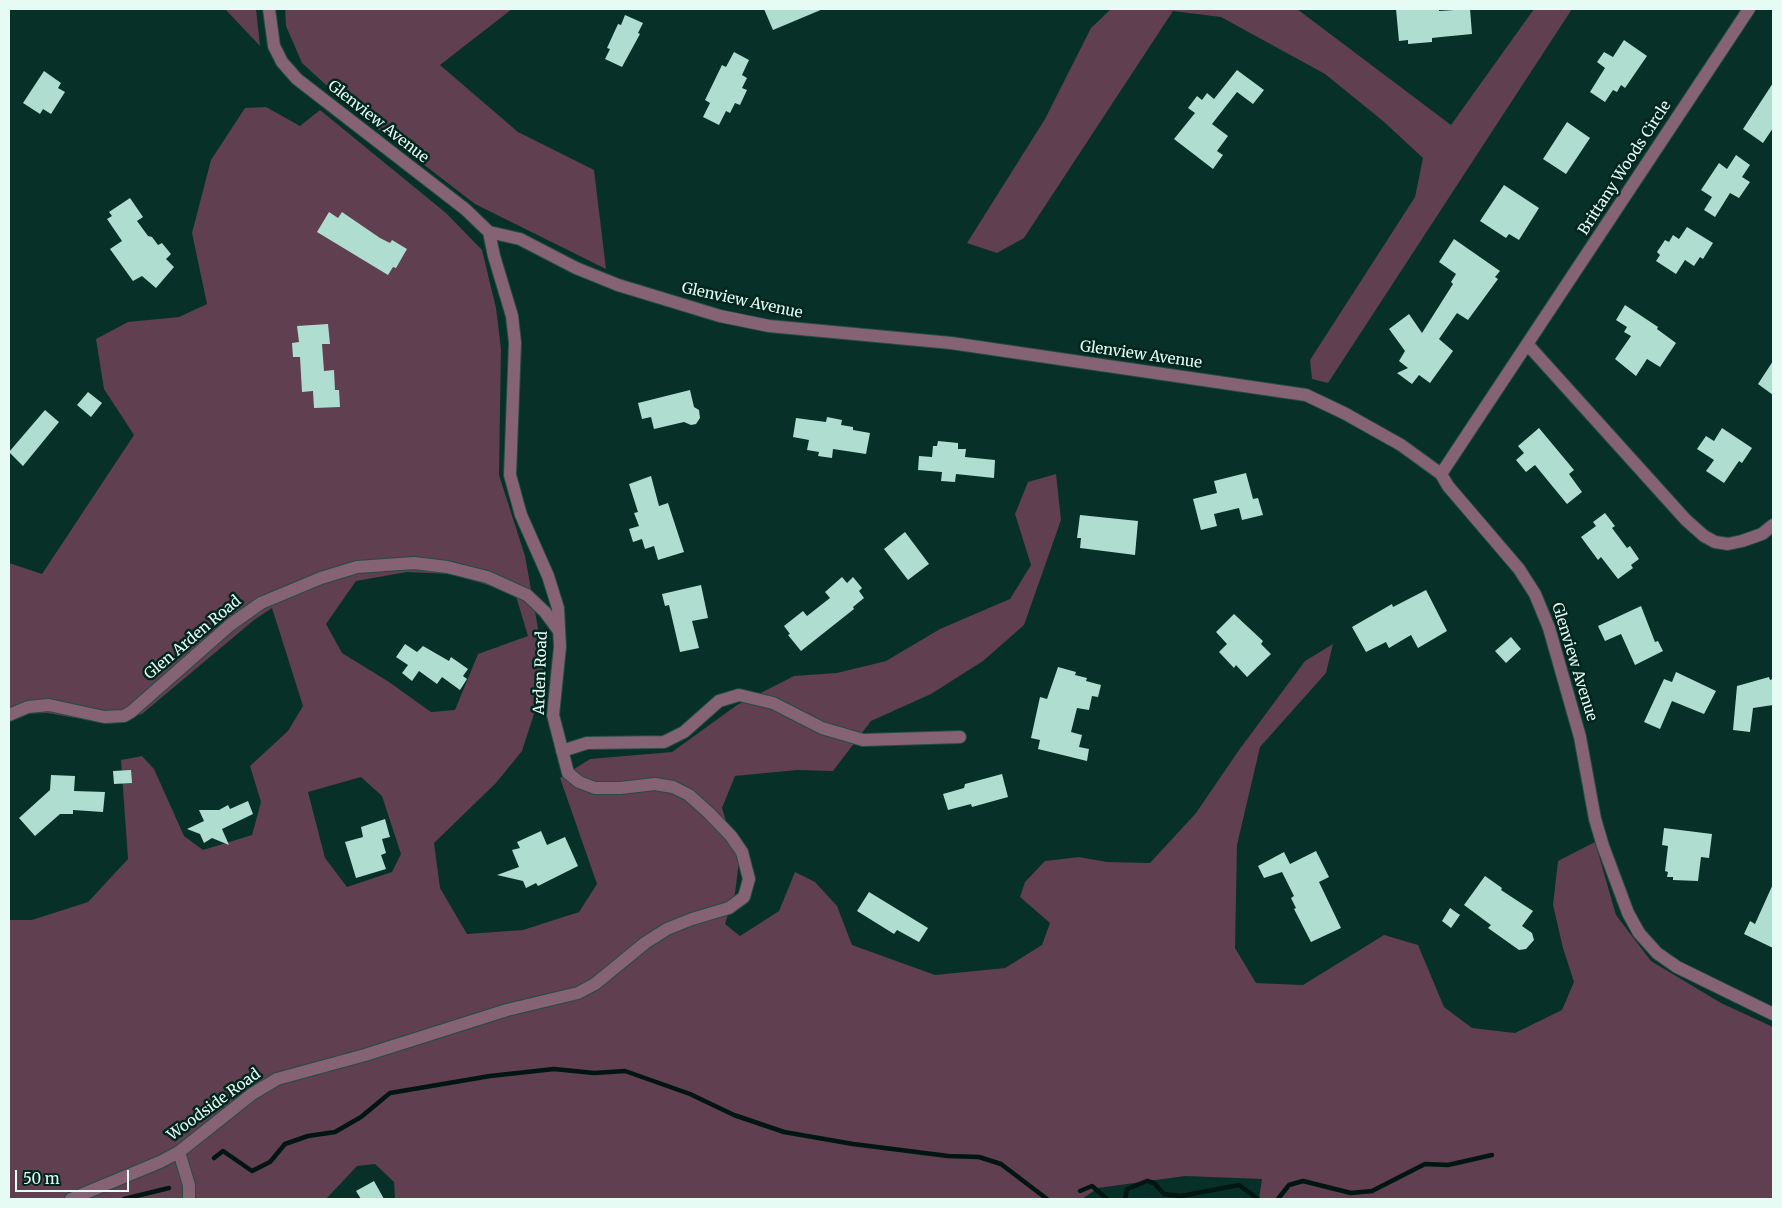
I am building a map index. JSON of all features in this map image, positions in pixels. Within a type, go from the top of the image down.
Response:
[{"type":"street","name":"Glenview Avenue","points":[[269,9],[271,36],[274,46],[282,62],[297,79],[465,209],[489,232],[520,239],[618,285],[700,310],[769,326],[951,344],[1306,395],[1383,433],[1441,474],[1448,486],[1519,569],[1535,594],[1549,628],[1580,737],[1595,819],[1603,846],[1628,913],[1639,933],[1657,953],[1677,967],[1773,1014]]},
{"type":"street","name":"Brittany Woods Circle","points":[[1441,474],[1528,346],[1749,9]]},
{"type":"street","name":"Arden Road","points":[[409,1040],[507,1010],[578,993],[595,984],[645,943],[667,929],[729,908],[744,897],[749,879],[742,852],[731,836],[689,795],[673,787],[655,784],[620,788],[595,788],[579,782],[568,773],[553,715],[560,647],[558,608],[554,590],[521,515],[510,475],[514,344],[512,316],[494,256],[489,232]]},
{"type":"street","points":[[1528,346],[1686,520],[1704,536],[1716,542],[1729,544],[1762,534],[1773,525]]},
{"type":"street","name":"Glen Arden Road","points":[[9,715],[28,707],[49,705],[104,717],[124,716],[131,712],[230,625],[261,603],[321,578],[357,567],[414,563],[447,567],[487,577],[526,595],[545,612],[559,631]]},
{"type":"street","points":[[562,751],[587,743],[664,742],[684,732],[720,701],[739,695],[773,703],[822,728],[863,740],[960,737]]},
{"type":"street","name":"Woodside Road","points":[[71,1199],[160,1162],[179,1152],[252,1094],[277,1080],[409,1040]]},
{"type":"street","points":[[179,1152],[188,1179],[189,1199]]},
{"type":"shaded area","points":[[225,9],[256,9],[260,46]]},
{"type":"shaded area","points":[[285,9],[512,9],[440,65],[518,132],[594,170],[606,269],[475,204],[358,114],[302,63],[286,26]]},
{"type":"shaded area","points":[[1111,9],[1297,9],[1451,125],[1534,9],[1572,9],[1328,383],[1312,379],[1310,360],[1415,197],[1423,158],[1383,121],[1325,74],[1221,17],[1173,11],[1024,238],[997,253],[967,243],[1045,119],[1091,28]]},
{"type":"shaded area","points":[[266,107],[300,126],[320,110],[446,213],[482,250],[496,308],[501,349],[499,475],[525,556],[541,645],[545,680],[522,751],[496,783],[434,843],[440,888],[467,934],[523,930],[579,912],[597,884],[560,778],[590,759],[672,752],[737,705],[794,676],[837,673],[886,661],[940,629],[1010,599],[1031,565],[1015,514],[1028,482],[1056,474],[1061,520],[1024,625],[983,661],[931,694],[871,721],[833,771],[797,770],[735,776],[722,808],[739,862],[735,893],[725,924],[740,936],[779,911],[795,872],[815,882],[837,906],[852,945],[935,975],[1005,968],[1042,945],[1050,923],[1020,897],[1025,882],[1045,861],[1079,857],[1107,862],[1150,863],[1196,813],[1239,750],[1305,661],[1333,644],[1326,673],[1260,747],[1237,845],[1235,948],[1256,983],[1303,985],[1384,935],[1418,945],[1444,1007],[1472,1028],[1515,1033],[1562,1010],[1574,982],[1563,948],[1553,905],[1558,861],[1595,842],[1616,915],[1651,961],[1721,1003],[1773,1027],[1773,1199],[1259,1199],[1262,1179],[1185,1176],[1098,1188],[1082,1199],[395,1199],[394,1182],[375,1164],[357,1166],[326,1199],[9,1199],[9,920],[32,920],[88,902],[128,859],[121,760],[142,756],[154,769],[184,836],[203,850],[252,835],[261,802],[250,766],[288,731],[303,706],[272,608],[254,620],[142,714],[110,724],[47,713],[21,714],[9,722],[9,563],[42,574],[134,435],[104,389],[96,339],[128,322],[179,317],[207,304],[192,233],[211,160],[245,108]],"holes":[[[407,572],[450,574],[515,593],[528,636],[478,654],[455,710],[431,712],[389,682],[342,653],[326,624],[356,581]],[[361,777],[382,796],[401,854],[392,872],[347,887],[325,858],[308,792]]]},
{"type":"building","points":[[764,9],[823,9],[773,30]]},
{"type":"building","points":[[1396,9],[1439,9],[1439,11],[1470,9],[1472,34],[1432,38],[1432,42],[1408,44],[1408,40],[1399,41]]},
{"type":"building","points":[[625,15],[643,23],[638,33],[640,34],[622,67],[605,59],[610,49],[607,48],[618,24],[621,25]]},
{"type":"building","points":[[1624,40],[1647,56],[1625,88],[1621,85],[1617,92],[1613,90],[1605,102],[1590,92],[1605,68],[1597,62],[1604,52],[1613,57]]},
{"type":"building","points":[[734,52],[749,60],[742,75],[747,78],[742,88],[747,90],[740,105],[735,103],[730,113],[726,111],[719,125],[703,117],[710,103],[705,100],[722,65],[726,67]]},
{"type":"building","points":[[1237,70],[1264,90],[1253,104],[1237,92],[1212,124],[1228,136],[1217,151],[1223,155],[1213,169],[1174,139],[1195,113],[1188,108],[1197,96],[1202,100],[1207,93],[1214,99]]},
{"type":"building","points":[[44,71],[61,83],[58,88],[65,92],[51,114],[43,109],[40,114],[23,103]]},
{"type":"building","points":[[1773,83],[1773,128],[1763,143],[1743,129]]},
{"type":"building","points":[[1567,122],[1590,138],[1566,174],[1543,159]]},
{"type":"building","points":[[1736,155],[1750,165],[1742,177],[1750,182],[1739,198],[1730,193],[1715,217],[1704,210],[1712,197],[1701,190],[1719,163],[1727,169]]},
{"type":"building","points":[[1504,185],[1539,208],[1519,240],[1509,234],[1506,238],[1480,221]]},
{"type":"building","points":[[130,198],[143,217],[137,221],[148,236],[152,237],[158,245],[162,243],[171,254],[166,259],[174,267],[156,288],[142,276],[133,281],[110,249],[122,241],[107,219],[112,216],[109,212]]},
{"type":"building","points":[[329,212],[338,218],[342,212],[380,238],[390,243],[392,240],[407,249],[396,268],[393,267],[388,275],[317,232]]},
{"type":"building","points":[[1687,227],[1713,243],[1703,259],[1700,257],[1694,266],[1685,260],[1676,274],[1656,261],[1660,255],[1657,252],[1665,240],[1669,242],[1673,235],[1679,239]]},
{"type":"building","points":[[1454,239],[1500,271],[1495,277],[1498,279],[1468,320],[1457,313],[1439,339],[1453,351],[1430,383],[1419,375],[1412,384],[1397,373],[1408,368],[1399,361],[1405,351],[1389,329],[1409,314],[1422,333],[1453,284],[1451,282],[1456,274],[1439,262]]},
{"type":"building","points":[[1625,305],[1658,327],[1657,329],[1676,343],[1660,367],[1647,359],[1636,376],[1615,359],[1631,336],[1624,332],[1627,327],[1616,320]]},
{"type":"building","points":[[328,324],[330,344],[322,344],[324,371],[334,370],[335,390],[339,390],[340,407],[314,408],[313,391],[302,392],[300,357],[293,357],[292,343],[299,342],[297,326]]},
{"type":"building","points":[[1773,361],[1773,395],[1758,384]]},
{"type":"building","points":[[690,390],[694,407],[699,410],[700,418],[696,424],[691,425],[684,422],[654,429],[651,417],[642,419],[638,403]]},
{"type":"building","points":[[88,392],[102,403],[91,417],[77,405]]},
{"type":"building","points":[[45,410],[59,422],[23,466],[9,452]]},
{"type":"building","points":[[827,417],[842,420],[841,425],[853,427],[853,430],[870,433],[866,454],[833,449],[832,458],[818,456],[819,452],[807,450],[809,440],[793,437],[796,418],[826,422]]},
{"type":"building","points":[[1539,428],[1574,470],[1569,474],[1582,492],[1567,504],[1535,465],[1526,472],[1516,460],[1524,453],[1518,446]]},
{"type":"building","points":[[1722,428],[1752,448],[1742,463],[1739,461],[1724,483],[1706,471],[1714,460],[1697,449],[1706,436],[1714,441]]},
{"type":"building","points":[[938,441],[958,443],[958,449],[966,449],[965,457],[995,460],[994,478],[956,474],[955,482],[941,481],[942,472],[918,470],[919,456],[932,457],[933,446],[937,446]]},
{"type":"building","points":[[1246,473],[1253,499],[1258,498],[1263,515],[1242,520],[1239,508],[1214,514],[1217,526],[1201,530],[1193,499],[1217,493],[1214,481]]},
{"type":"building","points":[[651,476],[659,506],[668,503],[684,552],[658,560],[654,546],[645,549],[642,539],[633,542],[629,529],[639,526],[634,513],[638,512],[629,484]]},
{"type":"building","points":[[1605,513],[1615,526],[1612,528],[1627,548],[1630,546],[1639,559],[1631,565],[1633,568],[1618,579],[1601,557],[1598,560],[1581,537],[1596,526],[1593,522]]},
{"type":"building","points":[[1080,515],[1138,521],[1135,555],[1080,548],[1081,538],[1077,538]]},
{"type":"building","points":[[905,532],[929,564],[908,580],[884,549]]},
{"type":"building","points":[[842,577],[847,583],[853,577],[862,588],[859,591],[864,598],[853,607],[854,609],[801,651],[788,635],[790,634],[784,626],[803,611],[807,616],[830,598],[825,592]]},
{"type":"building","points":[[701,585],[708,618],[692,621],[699,648],[680,652],[669,605],[665,606],[662,594]]},
{"type":"building","points":[[1426,590],[1447,631],[1418,648],[1411,635],[1389,648],[1386,642],[1366,652],[1352,627],[1392,604],[1393,607]]},
{"type":"building","points":[[1641,606],[1655,642],[1658,641],[1663,651],[1635,665],[1621,634],[1605,641],[1598,626]]},
{"type":"building","points":[[1234,614],[1263,641],[1261,644],[1271,654],[1247,677],[1236,665],[1234,668],[1219,652],[1227,644],[1216,632]]},
{"type":"building","points":[[1511,637],[1521,649],[1506,663],[1495,651]]},
{"type":"building","points":[[405,644],[417,652],[423,646],[449,661],[451,657],[468,669],[463,676],[467,679],[460,690],[442,677],[437,684],[419,671],[412,681],[402,673],[408,665],[396,657]]},
{"type":"building","points":[[1058,667],[1076,672],[1075,675],[1087,678],[1086,681],[1101,685],[1098,697],[1092,696],[1089,710],[1077,708],[1071,732],[1082,735],[1079,747],[1089,749],[1087,761],[1038,749],[1040,740],[1031,738],[1040,697],[1047,699]]},
{"type":"building","points":[[1676,672],[1716,691],[1704,714],[1672,701],[1660,729],[1644,722],[1664,679],[1672,682]]},
{"type":"building","points":[[1769,677],[1770,680],[1773,679],[1773,705],[1753,708],[1750,732],[1733,730],[1737,686]]},
{"type":"building","points":[[131,770],[132,783],[114,784],[113,771]]},
{"type":"building","points":[[1002,774],[1008,797],[972,807],[971,804],[948,810],[943,794],[964,788],[965,784]]},
{"type":"building","points":[[51,775],[75,776],[74,791],[105,792],[103,812],[73,810],[73,814],[60,814],[35,836],[19,818],[50,790]]},
{"type":"building","points":[[248,801],[253,814],[222,829],[229,845],[212,838],[204,843],[200,834],[187,829],[204,821],[199,810],[219,810],[228,805],[230,809]]},
{"type":"building","points":[[385,819],[390,837],[382,839],[386,853],[381,855],[386,869],[356,878],[345,842],[363,837],[361,827]]},
{"type":"building","points":[[1664,828],[1712,834],[1709,858],[1701,857],[1698,881],[1673,880],[1673,877],[1667,877],[1668,872],[1665,871],[1668,846],[1662,845]]},
{"type":"building","points":[[541,831],[547,845],[565,837],[578,866],[538,886],[536,883],[526,888],[523,881],[497,875],[519,867],[512,850],[520,848],[517,842]]},
{"type":"building","points":[[1316,851],[1329,877],[1319,882],[1341,928],[1311,942],[1294,909],[1296,908],[1291,898],[1294,896],[1282,872],[1264,878],[1258,866],[1284,852],[1290,864]]},
{"type":"building","points":[[1485,876],[1502,888],[1501,890],[1533,911],[1522,926],[1532,933],[1534,940],[1526,949],[1519,950],[1488,928],[1491,925],[1464,905]]},
{"type":"building","points":[[1773,884],[1773,948],[1744,934],[1750,921],[1755,924]]},
{"type":"building","points":[[869,892],[928,928],[919,942],[897,930],[894,934],[857,911]]},
{"type":"building","points":[[1450,908],[1460,915],[1451,928],[1442,921]]},
{"type":"building","points":[[374,1181],[384,1199],[361,1199],[356,1191]]},
{"type":"waterway","points":[[214,1158],[223,1151],[252,1171],[270,1162],[285,1144],[308,1136],[335,1132],[361,1117],[390,1093],[490,1076],[554,1069],[594,1073],[625,1071],[690,1094],[734,1115],[784,1132],[853,1144],[948,1156],[979,1157],[1001,1164],[1047,1199]]},
{"type":"waterway","points":[[1278,1199],[1289,1185],[1303,1181],[1351,1193],[1372,1191],[1425,1164],[1448,1165],[1492,1155]]},
{"type":"waterway","points":[[1125,1199],[1127,1189],[1147,1181],[1154,1183],[1164,1194],[1181,1196],[1239,1185],[1258,1199]]},
{"type":"waterway","points":[[1080,1191],[1092,1186],[1107,1199]]},
{"type":"waterway","points":[[124,1199],[169,1188]]}]
